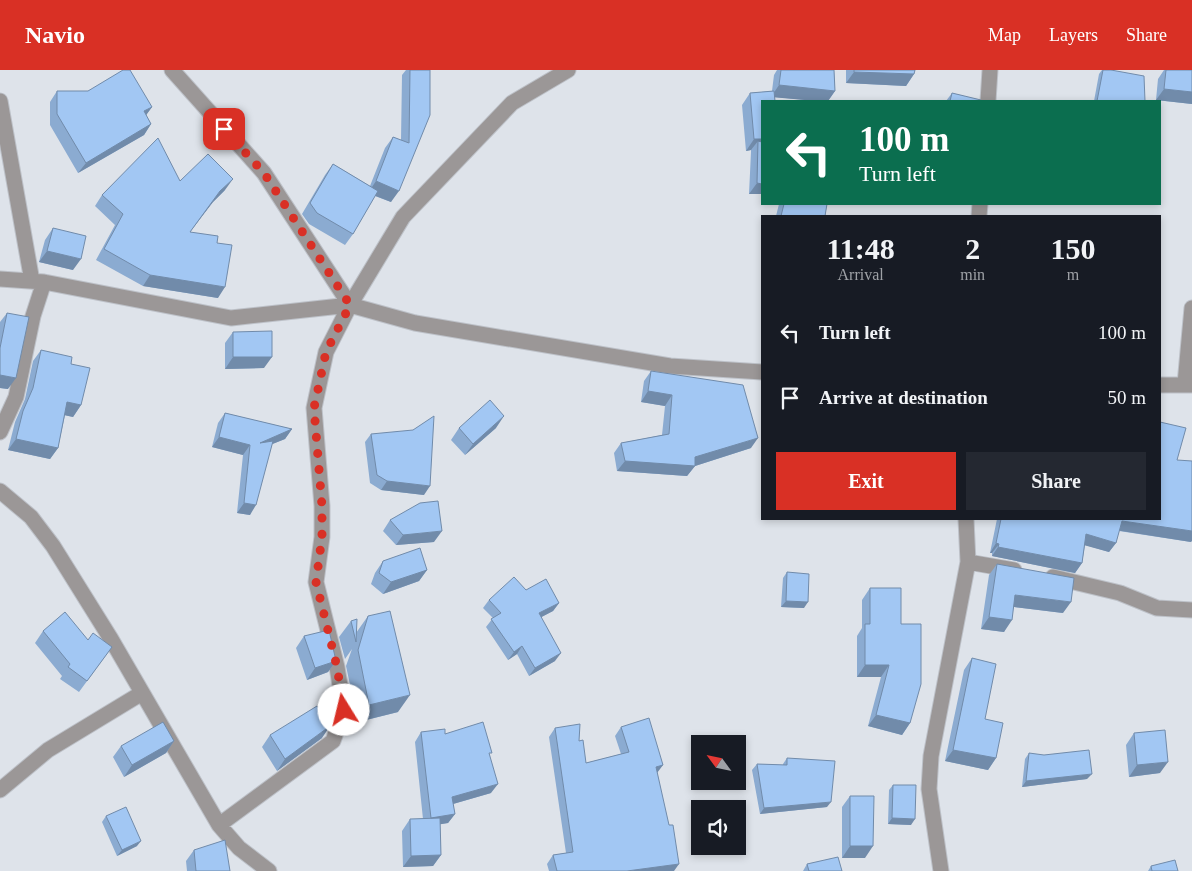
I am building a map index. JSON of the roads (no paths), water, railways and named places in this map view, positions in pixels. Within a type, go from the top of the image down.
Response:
[{"type":"street","points":[[172,70],[264,173],[350,305]]},
{"type":"street","points":[[219,824],[333,741],[344,710],[337,667],[316,582],[322,537],[322,506],[314,408],[326,352],[350,305],[403,217],[512,104],[568,70]]},
{"type":"street","points":[[988,100],[990,70]]},
{"type":"street","points":[[0,101],[38,281],[33,316],[16,397],[0,432]]},
{"type":"street","points":[[0,279],[38,281],[230,318],[350,305],[415,322],[670,366],[761,372]]},
{"type":"street","points":[[1161,385],[1189,385],[1192,308]]},
{"type":"street","points":[[0,491],[31,517],[53,546],[111,639],[219,824],[239,848],[269,871]]},
{"type":"street","points":[[941,871],[929,789],[931,756],[968,562],[966,520]]},
{"type":"street","points":[[968,562],[1031,572],[1120,593],[1157,608],[1192,610]]},
{"type":"street","points":[[0,790],[48,750],[142,693]]}]
